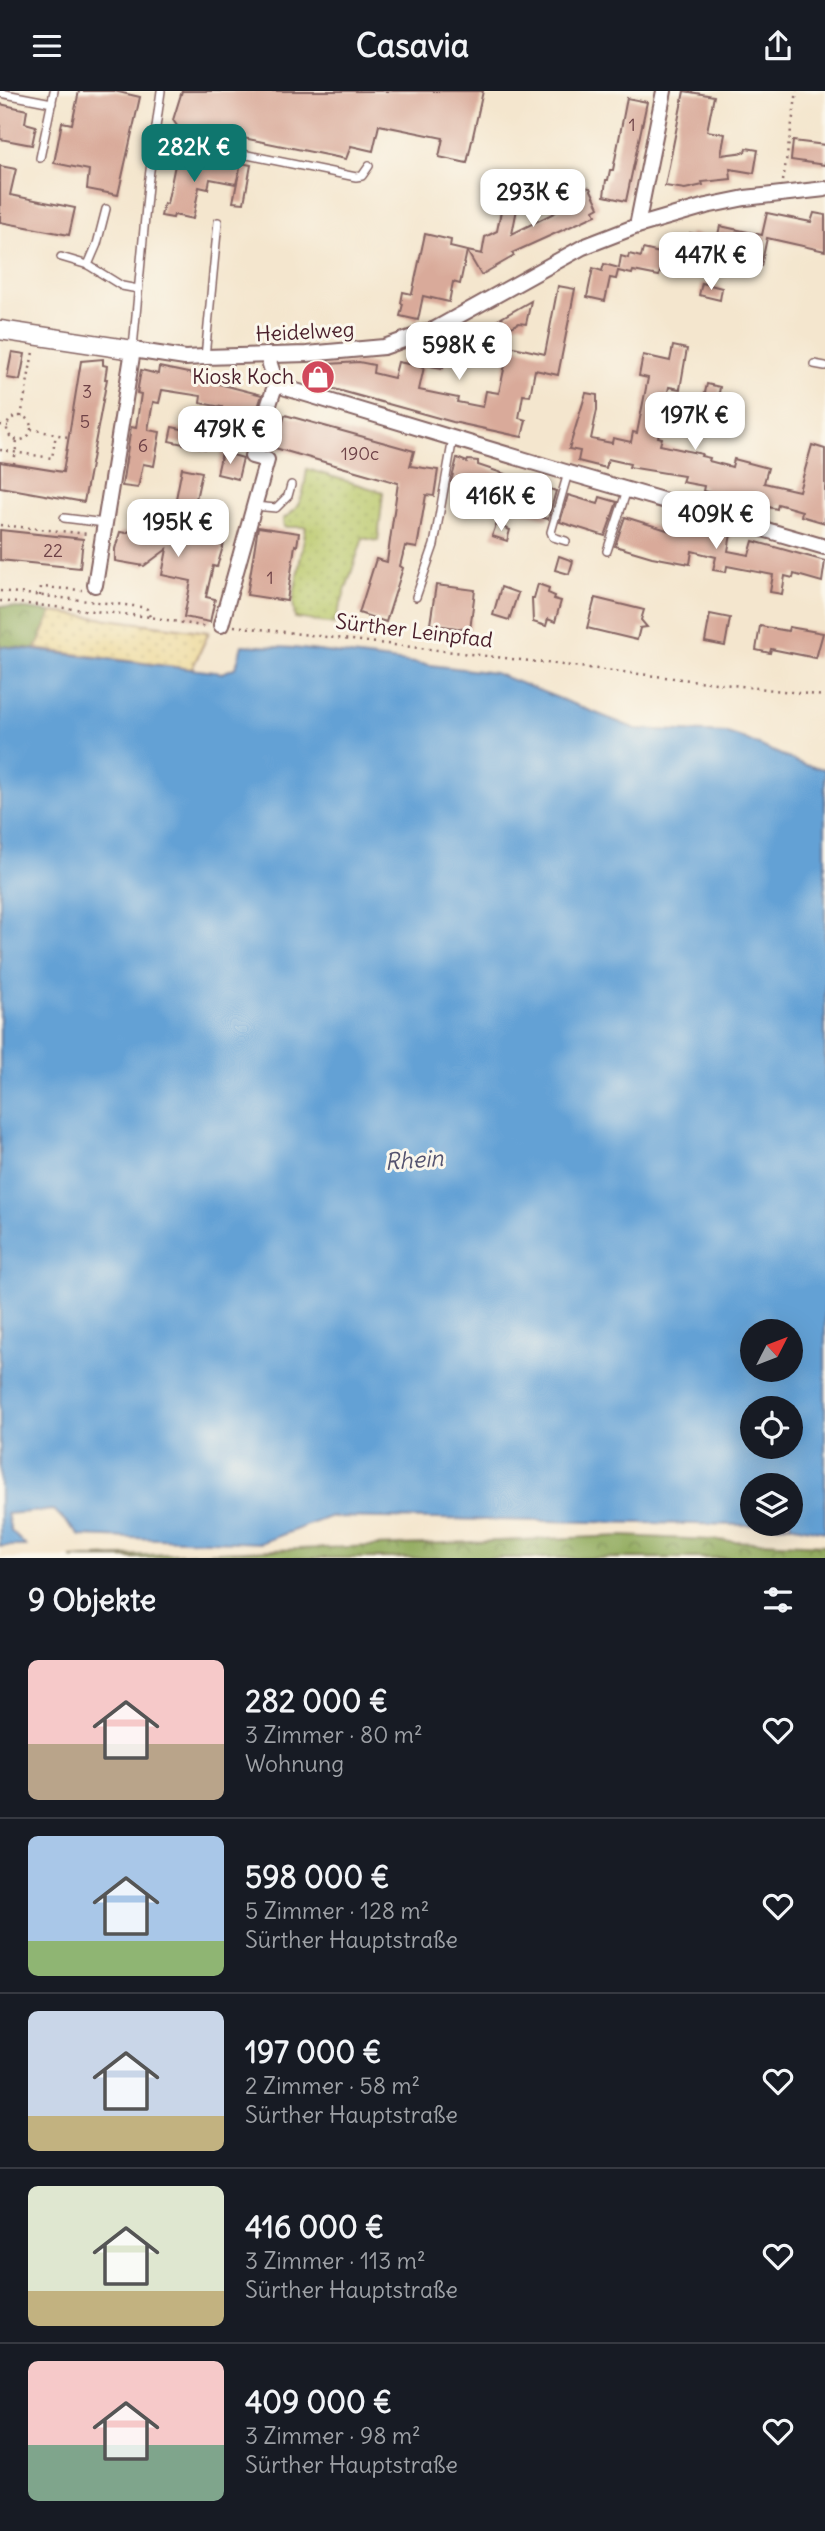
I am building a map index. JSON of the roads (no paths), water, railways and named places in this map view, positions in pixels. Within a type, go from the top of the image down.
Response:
[{"type":"street","points":[[637,226],[664,91]]},
{"type":"street","name":"Heidelweg","points":[[133,350],[186,358],[360,351],[403,342],[435,329],[574,251],[637,226],[706,206],[782,193],[825,190]]},
{"type":"street","points":[[0,330],[133,350],[95,585]]},
{"type":"street","points":[[221,625],[267,460],[252,456],[276,383],[267,355]]},
{"type":"street","points":[[276,383],[568,473],[825,547]]},
{"type":"lane","points":[[40,158],[54,91]]},
{"type":"lane","points":[[133,350],[154,136],[161,91]]},
{"type":"lane","points":[[0,93],[52,103]]},
{"type":"lane","points":[[154,136],[356,177],[362,176],[369,166]]},
{"type":"lane","points":[[88,265],[97,244],[106,209]]},
{"type":"lane","points":[[205,357],[218,222]]},
{"type":"lane","points":[[61,257],[88,265],[122,286],[138,289]]},
{"type":"lane","points":[[814,364],[825,366]]},
{"type":"lane","points":[[416,597],[434,545],[453,438]]},
{"type":"lane","points":[[566,541],[553,537],[551,532],[568,473]]},
{"type":"lane","points":[[254,506],[276,508],[288,496],[291,485]]},
{"type":"lane","points":[[607,551],[627,490]]},
{"type":"lane","points":[[64,519],[104,529]]},
{"type":"water","name":"Rhein","points":[[242,645],[294,648],[495,673],[636,729],[727,733],[804,765],[825,769],[825,1532],[803,1528],[803,1473],[740,1473],[740,1525],[329,1517],[261,1543],[80,1536],[54,1510],[7,1514],[11,1531],[26,1546],[0,1546],[0,646],[223,673],[236,667]]},
{"type":"place","name":"Kiosk Koch","points":[[318,377]]}]
